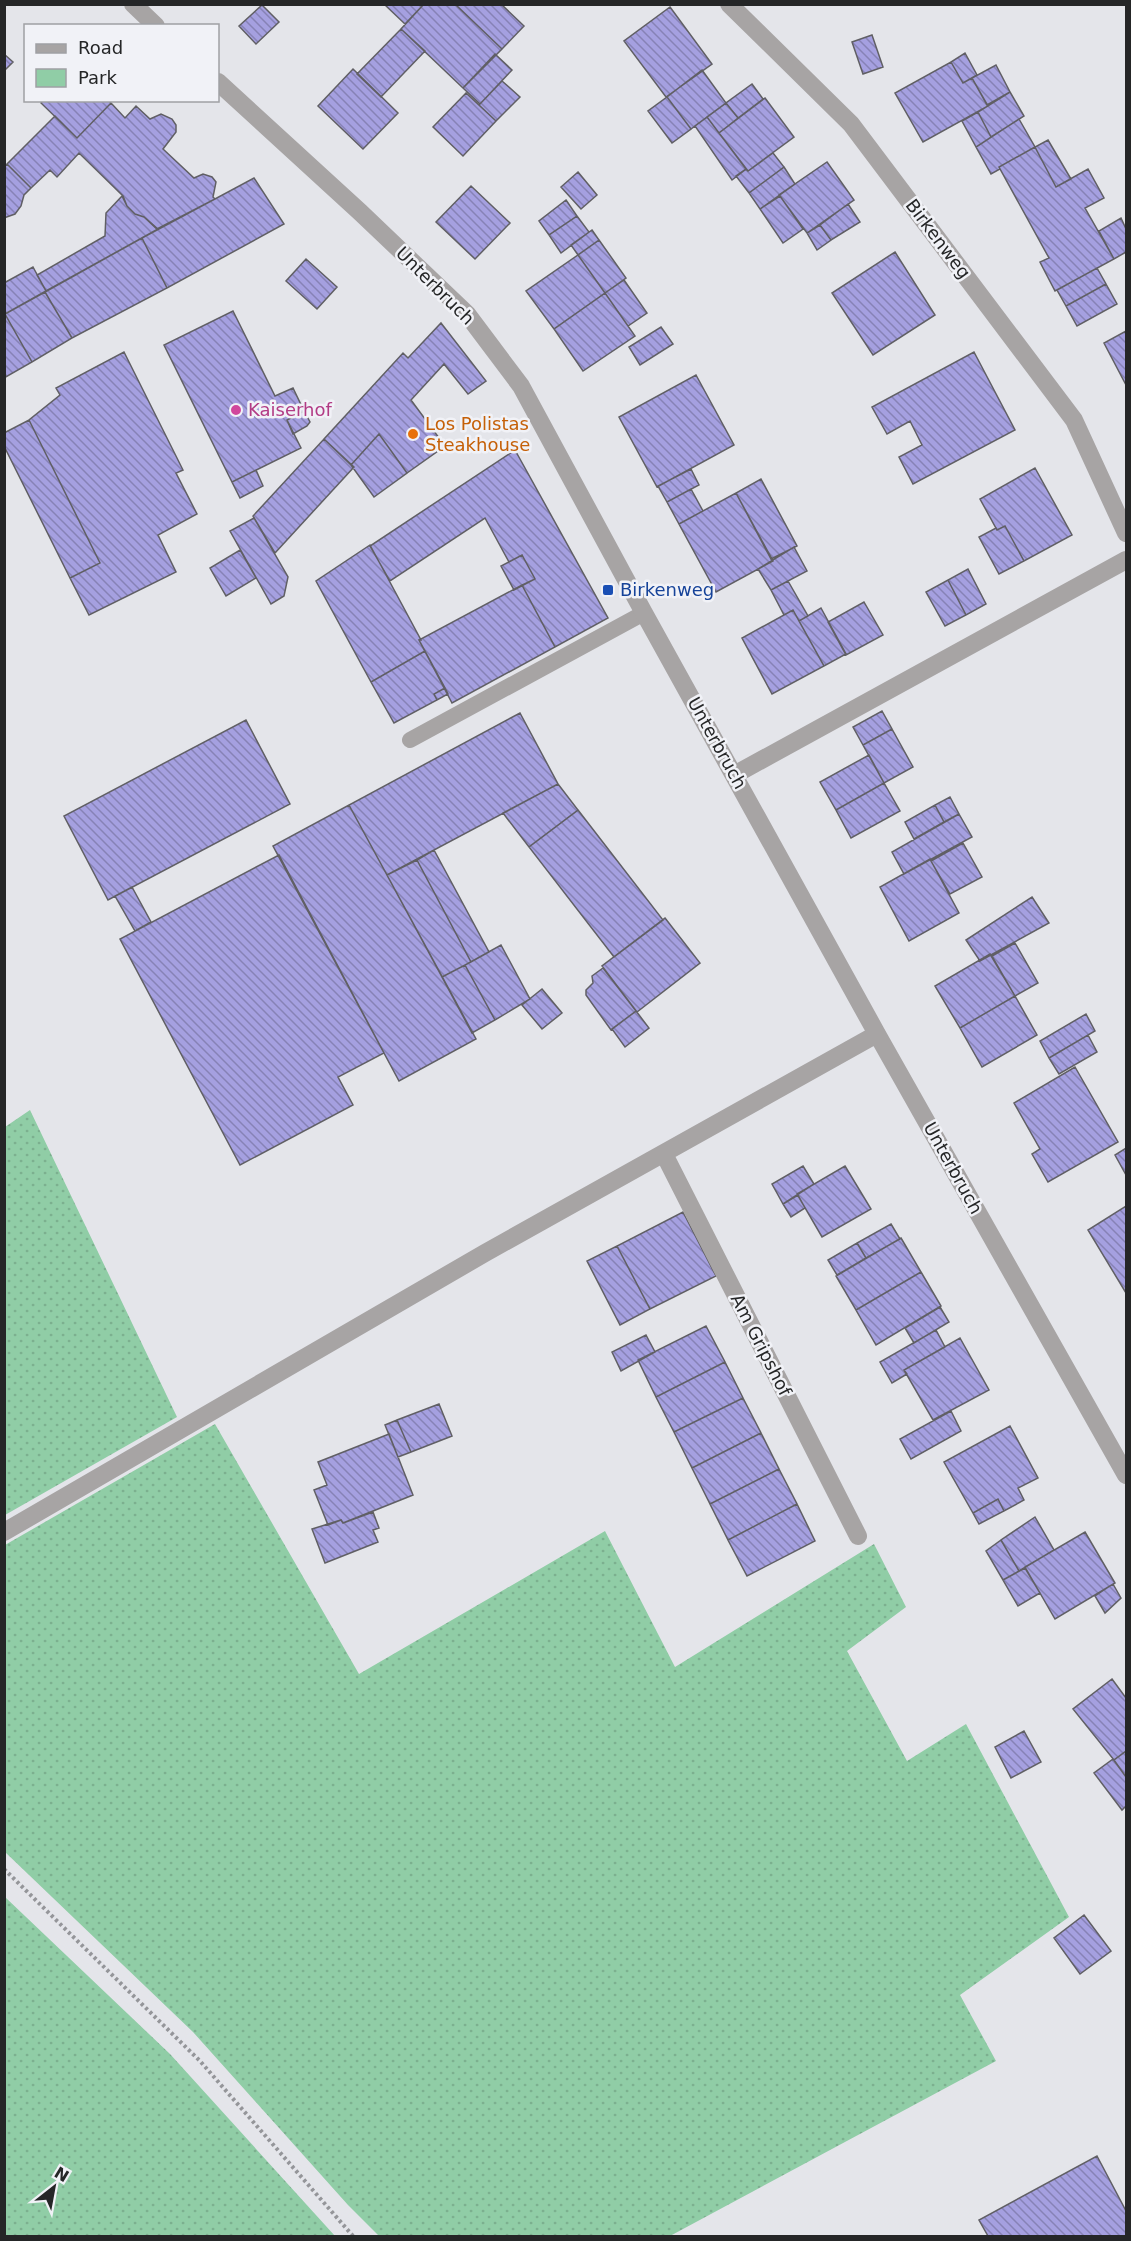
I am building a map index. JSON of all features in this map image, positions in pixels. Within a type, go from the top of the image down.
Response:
[{"type":"street","points":[[133,4],[154,24]]},
{"type":"street","name":"Birkenweg","points":[[729,4],[851,124],[1074,420],[1126,532]]},
{"type":"street","name":"Unterbruch","points":[[219,83],[467,314],[521,386],[644,613],[1126,1475]]},
{"type":"street","points":[[734,775],[1126,560]]},
{"type":"street","points":[[4,1532],[485,1253],[878,1034]]},
{"type":"street","name":"Am Gripshof","points":[[664,1154],[858,1536]]},
{"type":"lane","points":[[410,740],[644,613]]},
{"type":"path","points":[[4,1869],[200,2061],[353,2236]]},
{"type":"green space","points":[[30,1110],[177,1417],[5,1515],[5,1127]]},
{"type":"green space","points":[[215,1424],[359,1674],[605,1531],[675,1667],[874,1544],[906,1607],[847,1651],[907,1761],[966,1724],[1069,1917],[960,1995],[996,2061],[670,2236],[379,2236],[348,2205],[193,2032],[5,1852],[5,1545]]},
{"type":"green space","points":[[5,1897],[170,2054],[335,2236],[5,2236]]},
{"type":"building","points":[[384,4],[424,4],[405,24]]},
{"type":"building","points":[[424,4],[455,4],[502,49],[463,88],[401,29]]},
{"type":"building","points":[[455,4],[501,4],[524,26],[502,49]]},
{"type":"building","points":[[262,5],[279,22],[256,44],[239,26]]},
{"type":"building","points":[[670,7],[712,64],[666,97],[624,41]]},
{"type":"building","points":[[401,29],[425,51],[381,97],[357,74]]},
{"type":"building","points":[[872,35],[883,67],[863,74],[852,42]]},
{"type":"building","points":[[965,53],[977,75],[963,83],[951,62]]},
{"type":"building","points":[[4,54],[13,62],[4,71]]},
{"type":"building","points":[[495,54],[512,70],[480,104],[463,88]]},
{"type":"building","points":[[951,62],[963,83],[972,78],[988,106],[923,142],[895,93]]},
{"type":"building","points":[[996,65],[1010,92],[987,105],[972,78]]},
{"type":"building","points":[[353,69],[398,113],[363,149],[318,106]]},
{"type":"building","points":[[702,70],[726,103],[691,129],[667,97]]},
{"type":"building","points":[[502,81],[520,97],[496,121],[479,105]]},
{"type":"building","points":[[752,84],[763,99],[738,118],[726,103]]},
{"type":"building","points":[[1010,92],[1024,116],[991,137],[978,112]]},
{"type":"building","points":[[466,93],[496,121],[463,156],[433,127]]},
{"type":"building","points":[[667,97],[691,129],[672,143],[648,111]]},
{"type":"building","points":[[765,98],[794,137],[748,171],[719,133]]},
{"type":"building","points":[[110,102],[111,103],[77,138],[41,103]]},
{"type":"building","points":[[111,103],[125,118],[136,106],[150,119],[161,114],[172,119],[176,125],[176,132],[163,149],[194,178],[203,174],[212,177],[216,182],[213,197],[215,199],[157,229],[144,217],[135,214],[127,206],[123,196],[79,153],[57,177],[50,170],[31,188],[7,164],[55,116],[77,138]]},
{"type":"building","points":[[726,103],[738,118],[719,133],[707,117]]},
{"type":"building","points":[[978,112],[991,137],[976,147],[962,121]]},
{"type":"building","points":[[707,117],[746,169],[732,180],[695,126]]},
{"type":"building","points":[[1019,119],[1035,147],[991,174],[976,147]]},
{"type":"building","points":[[1048,140],[1071,179],[1056,187],[1035,147]]},
{"type":"building","points":[[1035,147],[1056,187],[1088,169],[1104,198],[1085,208],[1114,259],[1055,291],[1040,262],[1049,258],[999,167]]},
{"type":"building","points":[[773,153],[784,167],[749,193],[736,176],[746,169],[748,171]]},
{"type":"building","points":[[827,162],[854,200],[807,233],[779,195]]},
{"type":"building","points":[[7,164],[31,188],[24,195],[21,206],[15,214],[4,218],[4,167]]},
{"type":"building","points":[[784,167],[795,184],[760,209],[749,193]]},
{"type":"building","points":[[578,172],[597,195],[581,209],[561,187]]},
{"type":"building","points":[[254,178],[284,224],[167,288],[142,238]]},
{"type":"building","points":[[471,186],[510,223],[475,259],[436,222]]},
{"type":"building","points":[[122,196],[127,206],[135,214],[144,217],[158,229],[46,291],[37,275],[105,236],[106,213]]},
{"type":"building","points":[[780,196],[803,229],[783,243],[760,209]]},
{"type":"building","points":[[566,200],[577,216],[549,235],[539,221]]},
{"type":"building","points":[[848,204],[860,222],[831,240],[820,225]]},
{"type":"building","points":[[577,216],[589,232],[561,253],[549,235]]},
{"type":"building","points":[[1121,218],[1126,229],[1126,252],[1114,259],[1099,231]]},
{"type":"building","points":[[820,225],[831,240],[817,250],[807,233]]},
{"type":"building","points":[[592,230],[599,240],[578,255],[571,245]]},
{"type":"building","points":[[142,238],[167,288],[72,338],[45,292]]},
{"type":"building","points":[[599,240],[626,278],[605,293],[578,255]]},
{"type":"building","points":[[895,252],[935,315],[873,355],[832,293]]},
{"type":"building","points":[[578,255],[605,293],[554,329],[526,291]]},
{"type":"building","points":[[306,259],[337,287],[317,309],[286,281]]},
{"type":"building","points":[[33,267],[46,291],[5,314],[4,283]]},
{"type":"building","points":[[1097,268],[1106,284],[1066,306],[1057,290]]},
{"type":"building","points":[[624,280],[647,313],[628,326],[605,293]]},
{"type":"building","points":[[1106,284],[1117,304],[1077,326],[1066,306]]},
{"type":"building","points":[[45,292],[72,338],[32,362],[5,314]]},
{"type":"building","points":[[605,293],[635,336],[583,371],[554,329]]},
{"type":"building","points":[[233,311],[275,396],[293,388],[304,411],[287,420],[301,448],[232,482],[164,345]]},
{"type":"building","points":[[4,315],[32,362],[4,378]]},
{"type":"building","points":[[441,323],[486,381],[468,394],[444,364],[411,400],[445,446],[407,473],[379,434],[351,465],[324,439],[403,353],[408,358]]},
{"type":"building","points":[[661,327],[673,344],[640,365],[629,347]]},
{"type":"building","points":[[1126,331],[1126,385],[1104,343]]},
{"type":"building","points":[[124,352],[183,470],[176,473],[197,514],[158,535],[176,572],[89,615],[70,578],[100,563],[29,420],[60,395],[56,388]]},
{"type":"building","points":[[974,352],[1015,430],[913,484],[899,457],[922,445],[910,421],[887,434],[872,407]]},
{"type":"building","points":[[696,375],[734,445],[657,487],[619,417]]},
{"type":"building","points":[[304,411],[310,422],[293,434],[287,420]]},
{"type":"building","points":[[29,420],[100,563],[70,578],[4,446],[4,433]]},
{"type":"building","points":[[379,434],[407,473],[374,497],[351,465]]},
{"type":"building","points":[[324,439],[354,467],[275,553],[253,516]]},
{"type":"building","points":[[515,450],[608,618],[555,647],[522,585],[535,579],[522,555],[509,562],[485,518],[390,581],[370,546]]},
{"type":"building","points":[[1035,468],[1072,535],[1024,561],[1005,526],[997,530],[980,499]]},
{"type":"building","points":[[691,469],[699,485],[667,502],[658,486]]},
{"type":"building","points":[[256,470],[263,486],[240,498],[232,482]]},
{"type":"building","points":[[761,479],[797,546],[771,559],[736,493]]},
{"type":"building","points":[[691,489],[703,511],[679,524],[667,502]]},
{"type":"building","points":[[736,493],[773,561],[716,592],[679,524]]},
{"type":"building","points":[[254,518],[288,577],[284,596],[271,604],[230,531]]},
{"type":"building","points":[[1005,526],[1024,561],[999,574],[979,537]]},
{"type":"building","points":[[370,545],[425,651],[371,682],[316,581]]},
{"type":"building","points":[[794,547],[807,571],[771,590],[758,569]]},
{"type":"building","points":[[240,550],[256,578],[226,596],[210,568]]},
{"type":"building","points":[[522,555],[535,579],[514,590],[501,566]]},
{"type":"building","points":[[968,569],[986,604],[966,615],[948,580]]},
{"type":"building","points":[[948,580],[966,615],[945,626],[926,592]]},
{"type":"building","points":[[788,581],[808,616],[799,621],[793,610],[784,615],[771,590]]},
{"type":"building","points":[[522,585],[555,647],[452,703],[419,640]]},
{"type":"building","points":[[864,602],[883,635],[846,655],[828,622]]},
{"type":"building","points":[[821,608],[846,654],[824,666],[799,621]]},
{"type":"building","points":[[793,610],[824,666],[772,694],[742,638]]},
{"type":"building","points":[[425,651],[445,688],[434,694],[437,700],[394,723],[371,682]]},
{"type":"building","points":[[445,688],[448,694],[437,700],[434,694]]},
{"type":"building","points":[[882,711],[892,729],[863,745],[853,727]]},
{"type":"building","points":[[520,713],[558,784],[387,875],[349,805]]},
{"type":"building","points":[[246,720],[290,804],[108,900],[64,816]]},
{"type":"building","points":[[892,729],[913,767],[884,783],[863,745]]},
{"type":"building","points":[[869,755],[884,783],[836,810],[820,782]]},
{"type":"building","points":[[884,783],[900,811],[851,838],[836,810]]},
{"type":"building","points":[[558,784],[578,810],[529,847],[503,813]]},
{"type":"building","points":[[950,797],[959,814],[944,822],[935,805]]},
{"type":"building","points":[[349,805],[476,1039],[399,1081],[273,846]]},
{"type":"building","points":[[935,805],[944,822],[914,839],[905,822]]},
{"type":"building","points":[[578,810],[663,920],[614,957],[529,847]]},
{"type":"building","points":[[959,814],[972,837],[904,874],[892,852]]},
{"type":"building","points":[[963,843],[982,877],[950,894],[931,861]]},
{"type":"building","points":[[434,850],[489,952],[471,962],[417,860]]},
{"type":"building","points":[[279,855],[384,1053],[338,1077],[353,1105],[240,1165],[120,939]]},
{"type":"building","points":[[930,859],[959,913],[909,941],[880,887]]},
{"type":"building","points":[[417,860],[471,962],[442,977],[387,875]]},
{"type":"building","points":[[132,887],[151,922],[135,931],[115,896]]},
{"type":"building","points":[[1032,897],[1049,923],[980,961],[966,940]]},
{"type":"building","points":[[665,918],[700,963],[637,1012],[602,966]]},
{"type":"building","points":[[1015,943],[1038,983],[1015,996],[992,956]]},
{"type":"building","points":[[501,945],[530,999],[495,1020],[465,965]]},
{"type":"building","points":[[990,954],[1015,996],[960,1028],[935,986]]},
{"type":"building","points":[[465,965],[495,1020],[472,1033],[442,977]]},
{"type":"building","points":[[603,968],[636,1011],[611,1030],[586,995],[586,990],[593,983],[592,976]]},
{"type":"building","points":[[542,989],[562,1013],[542,1029],[522,1005]]},
{"type":"building","points":[[1015,996],[1037,1035],[982,1067],[960,1028]]},
{"type":"building","points":[[636,1011],[649,1028],[625,1047],[612,1029]]},
{"type":"building","points":[[1086,1014],[1095,1031],[1049,1058],[1040,1041]]},
{"type":"building","points":[[1088,1035],[1097,1052],[1059,1074],[1049,1058]]},
{"type":"building","points":[[1075,1067],[1118,1142],[1048,1182],[1032,1154],[1040,1149],[1014,1103]]},
{"type":"building","points":[[1126,1148],[1126,1175],[1115,1155]]},
{"type":"building","points":[[803,1166],[814,1184],[783,1204],[772,1184]]},
{"type":"building","points":[[845,1166],[871,1209],[822,1237],[797,1194]]},
{"type":"building","points":[[798,1195],[805,1208],[791,1217],[783,1204]]},
{"type":"building","points":[[1126,1206],[1126,1293],[1088,1230]]},
{"type":"building","points":[[683,1212],[716,1276],[650,1309],[617,1246]]},
{"type":"building","points":[[891,1224],[900,1239],[866,1258],[857,1243]]},
{"type":"building","points":[[901,1238],[921,1272],[856,1310],[836,1276]]},
{"type":"building","points":[[857,1243],[866,1258],[837,1275],[828,1260]]},
{"type":"building","points":[[617,1246],[650,1309],[620,1325],[587,1261]]},
{"type":"building","points":[[921,1272],[941,1306],[876,1345],[856,1310]]},
{"type":"building","points":[[940,1307],[949,1322],[914,1343],[905,1328]]},
{"type":"building","points":[[706,1326],[725,1362],[656,1397],[638,1360]]},
{"type":"building","points":[[936,1330],[945,1347],[904,1370],[907,1374],[892,1383],[880,1362]]},
{"type":"building","points":[[646,1335],[655,1352],[621,1371],[612,1352]]},
{"type":"building","points":[[960,1338],[989,1390],[933,1420],[904,1370]]},
{"type":"building","points":[[725,1362],[743,1398],[674,1432],[656,1397]]},
{"type":"building","points":[[743,1398],[761,1433],[692,1468],[674,1432]]},
{"type":"building","points":[[439,1404],[452,1436],[411,1452],[397,1420]]},
{"type":"building","points":[[951,1411],[961,1431],[911,1459],[900,1439]]},
{"type":"building","points":[[397,1420],[411,1452],[398,1457],[385,1425]]},
{"type":"building","points":[[1010,1426],[1038,1478],[1018,1488],[1024,1500],[1004,1511],[998,1499],[973,1513],[944,1462]]},
{"type":"building","points":[[761,1433],[779,1469],[710,1504],[692,1468]]},
{"type":"building","points":[[389,1434],[413,1495],[343,1523],[341,1520],[328,1525],[314,1490],[327,1485],[318,1462]]},
{"type":"building","points":[[779,1469],[797,1504],[728,1540],[710,1504]]},
{"type":"building","points":[[998,1499],[1004,1511],[979,1524],[973,1513]]},
{"type":"building","points":[[797,1504],[815,1541],[747,1576],[728,1540]]},
{"type":"building","points":[[373,1512],[379,1528],[373,1530],[378,1542],[325,1563],[312,1529],[341,1520],[343,1523]]},
{"type":"building","points":[[1035,1517],[1054,1550],[1019,1571],[1001,1540]]},
{"type":"building","points":[[1085,1532],[1115,1583],[1055,1619],[1025,1567]]},
{"type":"building","points":[[1001,1540],[1019,1571],[1003,1580],[986,1551]]},
{"type":"building","points":[[1025,1568],[1040,1593],[1018,1606],[1003,1580]]},
{"type":"building","points":[[1113,1584],[1121,1598],[1105,1613],[1095,1596]]},
{"type":"building","points":[[1112,1679],[1126,1698],[1126,1751],[1114,1760],[1073,1709]]},
{"type":"building","points":[[1024,1731],[1041,1762],[1011,1778],[995,1747]]},
{"type":"building","points":[[1126,1751],[1126,1777],[1114,1760]]},
{"type":"building","points":[[1113,1759],[1126,1777],[1126,1806],[1122,1810],[1094,1773]]},
{"type":"building","points":[[1084,1915],[1111,1951],[1080,1974],[1054,1938]]},
{"type":"building","points":[[1097,2156],[1126,2211],[1126,2236],[988,2236],[979,2220]]},
{"type":"place","name":"Kaiserhof","points":[[236,410]]},
{"type":"place","name":"Los Polistas Steakhouse","points":[[413,434]]},
{"type":"place","name":"Birkenweg","points":[[608,590]]}]
